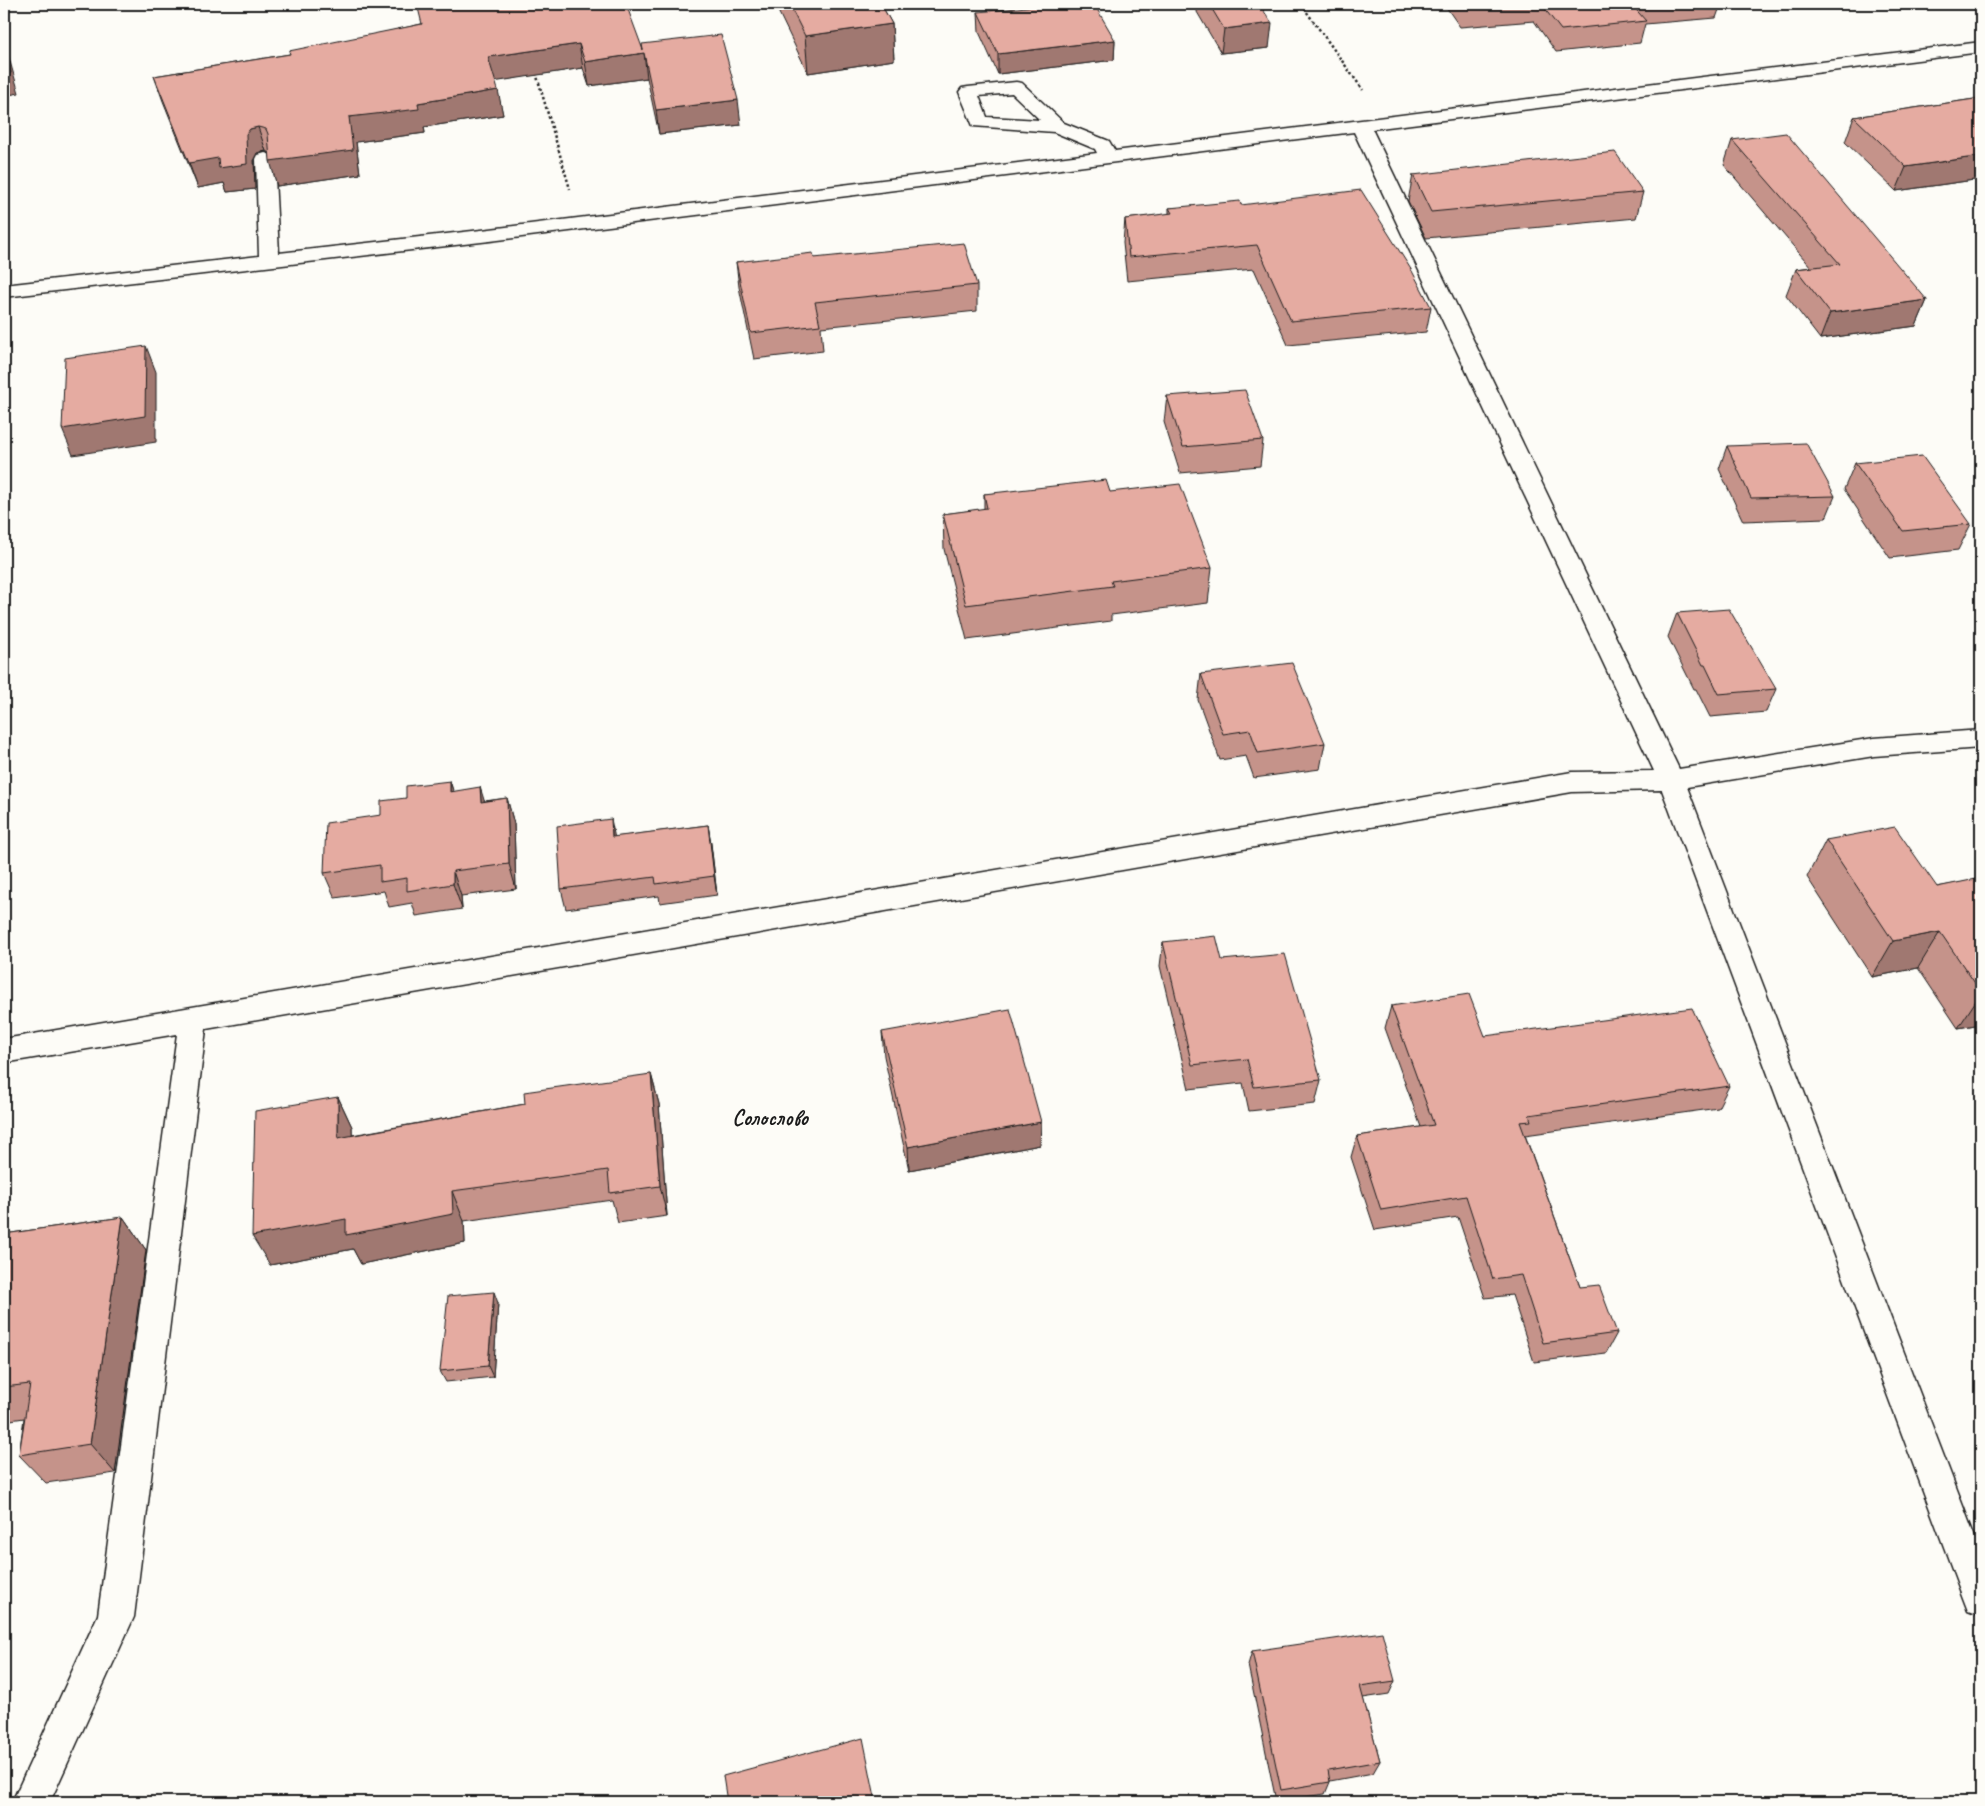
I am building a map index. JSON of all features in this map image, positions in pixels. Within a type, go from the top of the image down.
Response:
[{"type":"street","points":[[4,291],[580,223],[1981,47]]},
{"type":"street","points":[[1374,124],[1671,780],[1981,1598]]},
{"type":"street","points":[[1057,127],[1102,145],[1109,157]]},
{"type":"street","points":[[265,159],[269,260]]},
{"type":"street","points":[[4,1051],[1572,782],[1671,780],[1874,747],[1981,739]]},
{"type":"street","points":[[31,1802],[116,1617],[193,1020]]},
{"type":"path","points":[[1301,4],[1374,124]]},
{"type":"path","points":[[535,71],[580,223]]},
{"type":"building","points":[[417,4],[626,4],[643,50],[642,44],[721,35],[738,100],[656,110],[644,53],[585,62],[579,44],[488,57],[498,90],[418,103],[419,109],[349,117],[353,150],[270,161],[268,134],[266,129],[258,127],[250,129],[246,134],[247,164],[219,168],[218,158],[189,163],[154,76],[290,54],[289,51],[422,24]]},
{"type":"building","points":[[789,4],[881,4],[892,24],[805,36]]},
{"type":"building","points":[[1056,4],[1094,4],[1115,40],[998,54],[978,12]]},
{"type":"building","points":[[1209,4],[1259,4],[1272,23],[1224,29]]},
{"type":"building","points":[[1462,4],[1487,4],[1464,6]]},
{"type":"building","points":[[1541,4],[1631,4],[1646,21],[1561,30]]},
{"type":"building","points":[[4,47],[11,73],[4,74]]},
{"type":"building","points":[[1981,98],[1981,156],[1906,167],[1854,117]]},
{"type":"building","points":[[1786,133],[1927,300],[1830,313],[1796,269],[1840,264],[1732,140]]},
{"type":"building","points":[[1615,152],[1643,192],[1431,212],[1413,175]]},
{"type":"building","points":[[1361,190],[1412,271],[1431,307],[1291,321],[1257,245],[1129,257],[1125,219],[1172,213],[1169,208],[1240,201],[1241,205]]},
{"type":"building","points":[[964,243],[977,285],[815,302],[820,325],[751,333],[736,262],[813,253],[814,258]]},
{"type":"building","points":[[146,346],[145,416],[62,429],[65,358]]},
{"type":"building","points":[[1245,390],[1263,440],[1183,447],[1167,396]]},
{"type":"building","points":[[1806,443],[1835,496],[1751,498],[1727,446]]},
{"type":"building","points":[[1922,456],[1971,524],[1903,531],[1855,463]]},
{"type":"building","points":[[1106,480],[1110,492],[1180,484],[1212,568],[1111,581],[1113,586],[966,605],[943,514],[987,508],[984,494]]},
{"type":"building","points":[[1729,609],[1776,689],[1719,694],[1677,613]]},
{"type":"building","points":[[1292,663],[1325,743],[1258,753],[1250,730],[1223,734],[1201,674]]},
{"type":"building","points":[[450,781],[450,792],[480,787],[481,802],[507,798],[509,864],[453,871],[453,884],[407,891],[407,878],[380,882],[380,865],[324,873],[326,823],[381,815],[381,801],[406,798],[406,786]]},
{"type":"building","points":[[611,819],[612,837],[708,825],[714,876],[656,884],[655,877],[561,889],[557,826]]},
{"type":"building","points":[[1895,827],[1937,887],[1981,878],[1981,992],[1940,932],[1893,941],[1826,840]]},
{"type":"building","points":[[1216,936],[1222,960],[1285,954],[1321,1080],[1254,1087],[1247,1059],[1192,1065],[1163,942]]},
{"type":"building","points":[[1469,994],[1485,1036],[1692,1008],[1729,1086],[1529,1115],[1531,1121],[1520,1122],[1580,1287],[1599,1285],[1617,1333],[1543,1343],[1521,1275],[1493,1279],[1466,1196],[1381,1210],[1357,1136],[1434,1125],[1391,1006]]},
{"type":"building","points":[[1010,1009],[1041,1122],[908,1147],[882,1032]]},
{"type":"building","points":[[651,1074],[660,1186],[610,1193],[608,1170],[452,1191],[453,1214],[346,1235],[346,1219],[252,1236],[255,1111],[338,1097],[338,1138],[525,1104],[524,1092]]},
{"type":"building","points":[[123,1217],[90,1444],[19,1455],[30,1384],[4,1387],[4,1234]]},
{"type":"building","points":[[494,1292],[488,1366],[440,1371],[448,1296]]},
{"type":"building","points":[[1382,1632],[1395,1681],[1360,1686],[1380,1761],[1328,1770],[1330,1782],[1281,1790],[1252,1651]]},
{"type":"building","points":[[863,1738],[876,1802],[727,1802],[723,1776]]},
{"type":"district","name":"Солослово","points":[[770,1117]]}]
